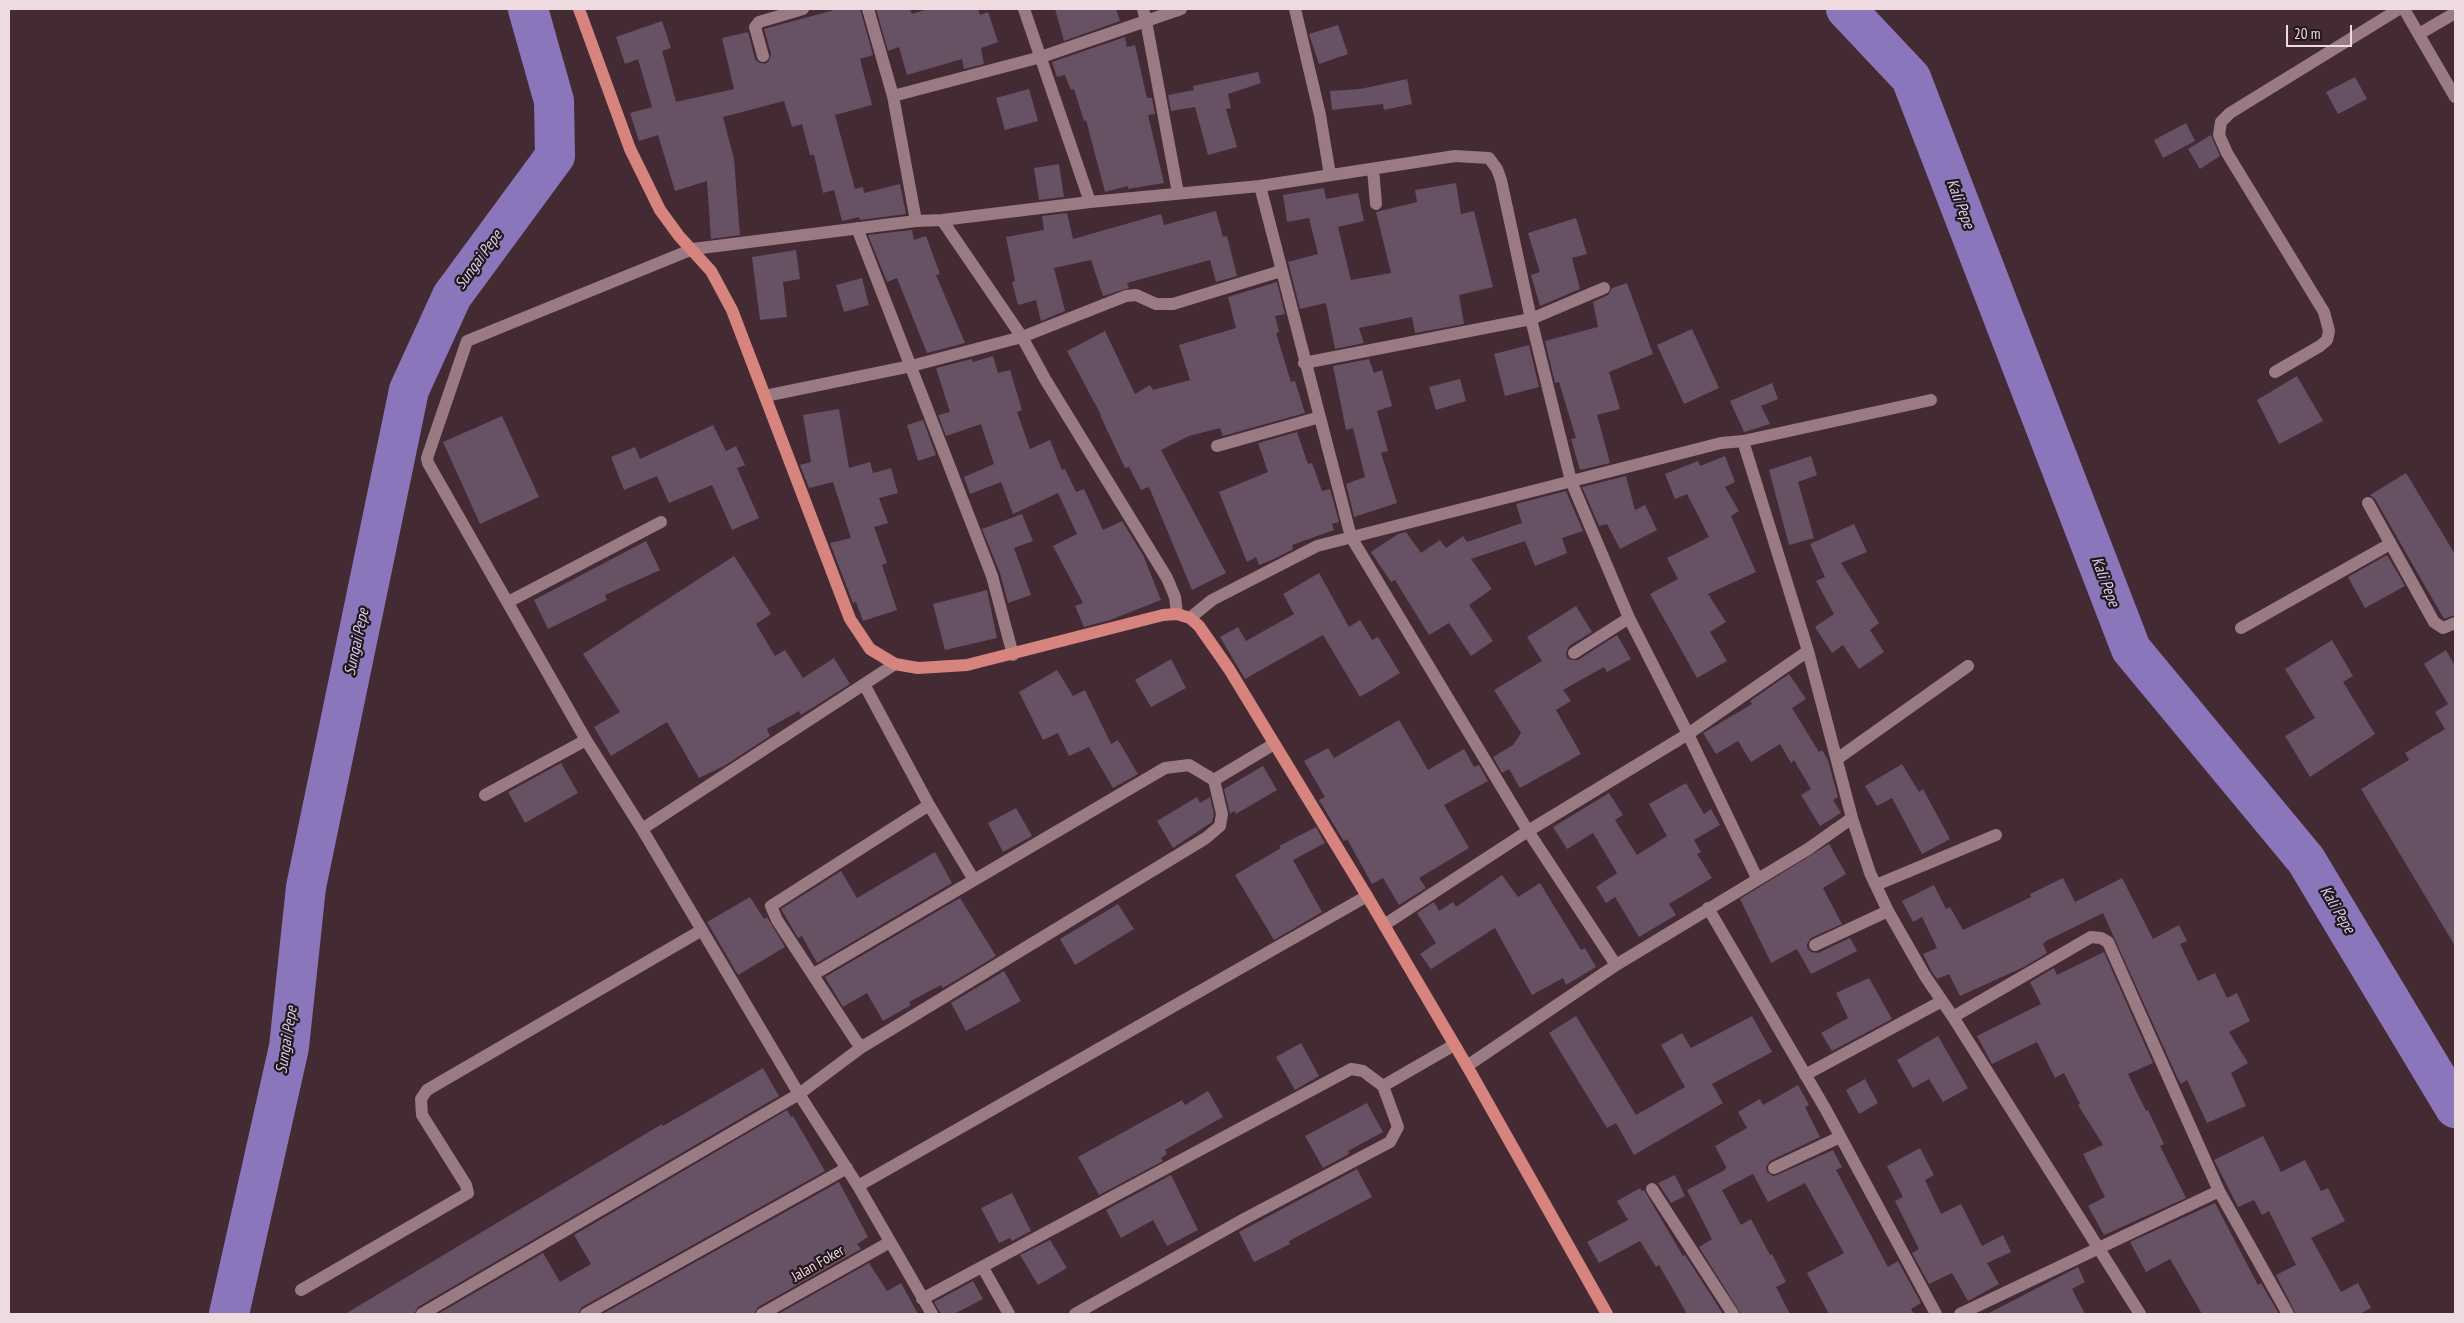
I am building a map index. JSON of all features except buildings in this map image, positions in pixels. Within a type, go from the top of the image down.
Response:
[{"type":"main road","points":[[579,9],[630,149],[660,210],[679,236],[693,249],[711,271],[732,310],[850,619],[870,649],[895,664],[918,668],[968,665],[1163,615],[1177,614],[1190,618],[1208,636],[1367,896],[1467,1066],[1607,1314]]},
{"type":"street","points":[[763,56],[755,27],[759,22],[803,9]]},
{"type":"street","points":[[868,9],[893,96],[916,221]]},
{"type":"street","points":[[1024,9],[1090,202]]},
{"type":"street","points":[[893,96],[1040,57],[1144,15],[1182,9]]},
{"type":"street","points":[[1295,9],[1320,115],[1330,175]]},
{"type":"street","points":[[2276,372],[2320,346],[2327,340],[2330,331],[2324,312],[2227,153],[2219,135],[2221,122],[2230,113],[2399,9]]},
{"type":"street","points":[[2404,9],[2455,97]]},
{"type":"street","points":[[2420,34],[2455,13]]},
{"type":"street","points":[[1144,15],[1178,193]]},
{"type":"street","points":[[929,1313],[858,1186],[799,1094],[642,829],[586,740],[525,635],[427,458],[467,342],[693,249],[916,221],[942,220],[1090,202],[1260,186],[1455,156],[1488,158],[1497,169],[1501,180],[1531,319],[1571,481],[1629,618],[1688,734],[1757,878]]},
{"type":"street","points":[[1373,168],[1376,204]]},
{"type":"street","points":[[1260,186],[1304,363],[1351,537],[1528,831],[1616,965]]},
{"type":"street","points":[[942,220],[1022,337],[1045,379],[1167,578],[1175,597],[1177,614]]},
{"type":"street","points":[[857,228],[992,576],[1013,655]]},
{"type":"street","points":[[765,396],[911,366],[1022,337],[1126,296],[1136,295],[1156,304],[1173,304],[1281,271]]},
{"type":"street","points":[[1304,363],[1531,319],[1604,288]]},
{"type":"street","points":[[1190,618],[1212,600],[1317,546],[1721,443],[1743,441],[1931,400]]},
{"type":"street","points":[[1217,446],[1320,418]]},
{"type":"street","points":[[1743,441],[1808,650],[1852,818],[1876,885],[1888,911],[1924,976],[1953,1017],[2140,1314]]},
{"type":"street","points":[[2368,503],[2434,622],[2442,628],[2455,623]]},
{"type":"street","points":[[508,602],[661,522]]},
{"type":"street","points":[[2241,628],[2390,544]]},
{"type":"street","points":[[1574,653],[1629,618]]},
{"type":"street","points":[[1384,925],[1528,831],[1688,734],[1808,650]]},
{"type":"street","points":[[642,829],[895,664]]},
{"type":"street","points":[[1837,759],[1968,666]]},
{"type":"street","points":[[864,684],[929,804],[974,880]]},
{"type":"street","points":[[485,795],[586,740]]},
{"type":"street","points":[[1214,780],[1274,744]]},
{"type":"street","points":[[422,1314],[799,1094],[862,1047],[1206,838],[1220,826],[1222,814],[1214,780],[1189,765],[1165,768],[814,974]]},
{"type":"street","points":[[862,1047],[856,1041],[777,920],[771,906],[929,804]]},
{"type":"street","points":[[1467,1066],[1616,965],[1757,878],[1808,849],[1852,818]]},
{"type":"street","points":[[1876,885],[1996,835]]},
{"type":"street","points":[[858,1186],[1367,896]]},
{"type":"street","points":[[1708,908],[1840,1137],[1936,1314]]},
{"type":"street","points":[[1815,945],[1888,911]]},
{"type":"street","points":[[301,1290],[468,1192],[466,1185],[422,1115],[421,1099],[427,1090],[702,930]]},
{"type":"street","points":[[1953,1017],[2091,937],[2101,938],[2108,942],[2219,1191],[2288,1314]]},
{"type":"street","points":[[1805,1075],[1942,1001]]},
{"type":"street","points":[[1383,1086],[1454,1045]]},
{"type":"street","points":[[922,1299],[1350,1069],[1363,1071],[1383,1086],[1398,1127],[1390,1142],[1246,1218],[1075,1314]]},
{"type":"street","points":[[1774,1168],[1840,1137]]},
{"type":"street","points":[[586,1314],[847,1168]]},
{"type":"street","points":[[1652,1189],[1733,1314]]},
{"type":"street","points":[[1960,1314],[2100,1250],[2219,1191]]},
{"type":"street","name":"Jalan Foker","points":[[762,1314],[890,1242]]},
{"type":"street","points":[[982,1268],[1009,1314]]},
{"type":"waterway","name":"Sungai Pepe","points":[[229,1314],[289,1047],[306,887],[409,390],[452,296],[555,156],[554,101],[528,9]]},
{"type":"waterway","name":"Kali Pepe","points":[[1846,9],[1911,78],[2131,649],[2306,860],[2455,1108]]}]
